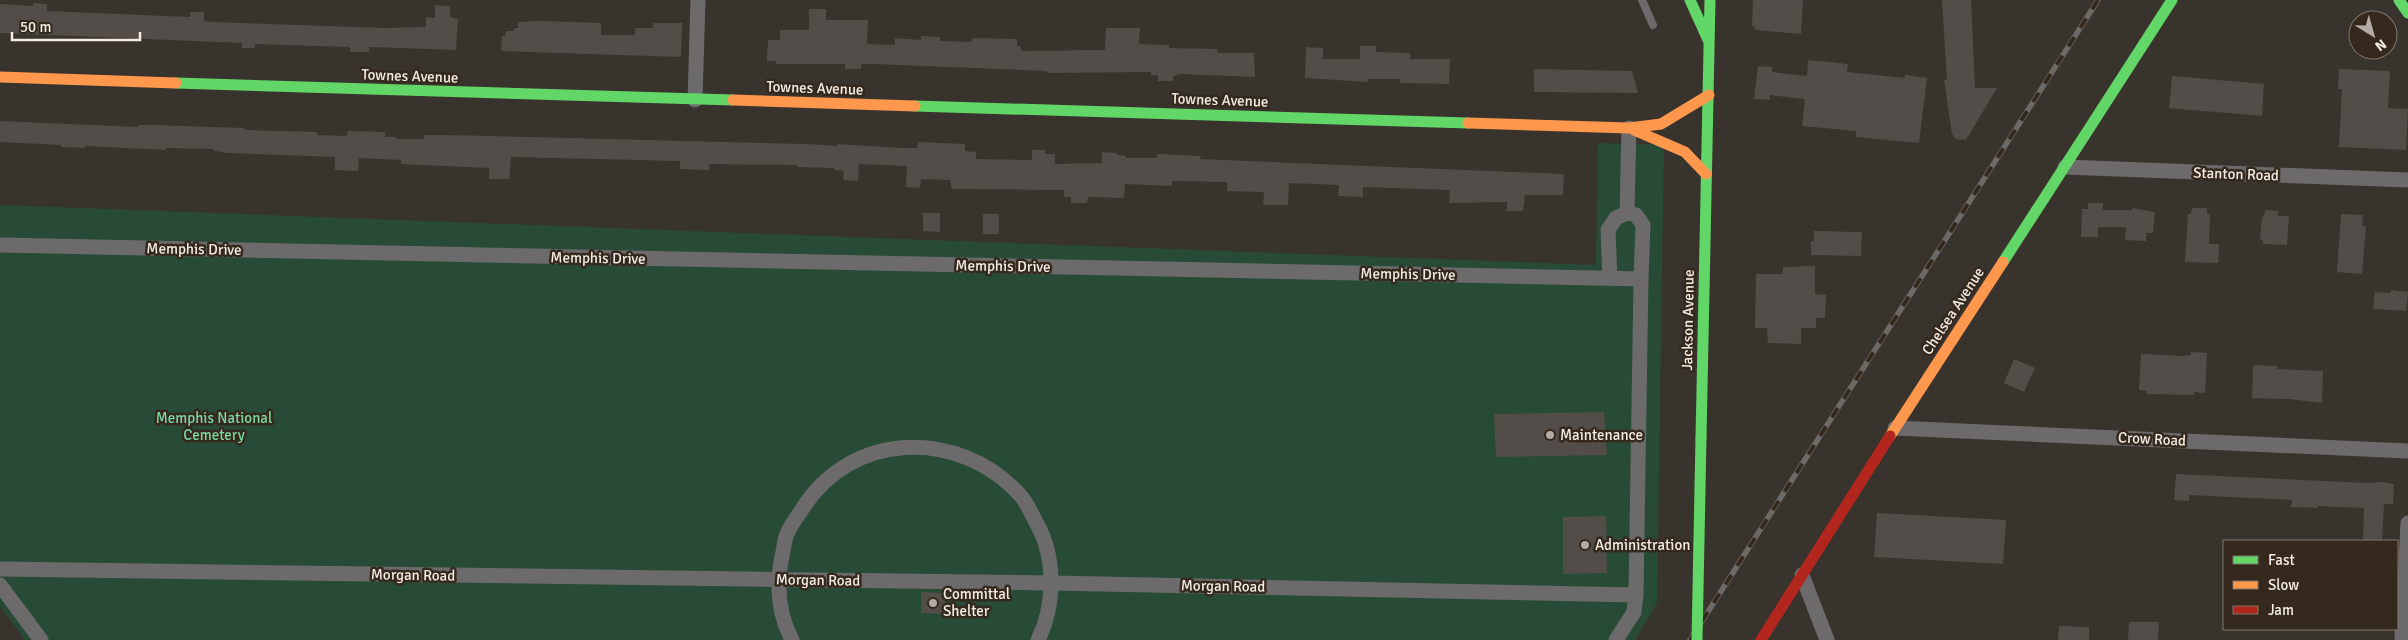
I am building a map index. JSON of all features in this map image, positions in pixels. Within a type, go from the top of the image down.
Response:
[{"type":"street","points":[[695,100],[698,0]]},
{"type":"street","points":[[1690,0],[1709,42]]},
{"type":"street","name":"Jackson Avenue","points":[[1697,640],[1710,0]]},
{"type":"street","name":"Chelsea Avenue","points":[[1761,640],[1895,428],[2172,0]]},
{"type":"street","points":[[2399,0],[2408,13]]},
{"type":"street","name":"Townes Avenue","points":[[0,77],[1629,128],[1661,124],[1709,95]]},
{"type":"street","points":[[1627,213],[1629,128]]},
{"type":"street","name":"Townes Avenue","points":[[1629,128],[1670,143],[1685,152],[1706,174]]},
{"type":"street","name":"Stanton Road","points":[[2065,167],[2408,180]]},
{"type":"street","points":[[1610,278],[1608,230],[1616,218],[1627,213],[1636,215],[1643,225],[1636,595],[1634,612],[1616,640]]},
{"type":"street","name":"Memphis Drive","points":[[0,245],[1641,279]]},
{"type":"street","name":"Crow Road","points":[[1895,428],[2408,451]]},
{"type":"street","points":[[792,640],[783,622],[777,580],[787,533],[812,493],[849,463],[894,447],[941,448],[985,465],[1021,495],[1044,537],[1052,583],[1045,626],[1038,640]]},
{"type":"street","points":[[2402,640],[2408,523]]},
{"type":"street","name":"Morgan Road","points":[[0,569],[1052,583],[1636,595]]},
{"type":"street","points":[[1802,575],[1827,640]]},
{"type":"street","points":[[0,585],[41,640]]},
{"type":"lane","points":[[1642,0],[1653,25]]},
{"type":"green space","name":"Memphis National Cemetery","points":[[1598,143],[1664,145],[1657,603],[1635,640],[25,640],[0,606],[0,205],[1596,265]]},
{"type":"building","points":[[1753,0],[1803,0],[1801,34],[1755,30],[1755,27],[1752,26]]},
{"type":"building","points":[[1942,0],[1971,0],[1975,88],[1997,88],[1966,140],[1956,139],[1952,134],[1944,80],[1947,80]]},
{"type":"building","points":[[33,3],[47,4],[47,11],[190,17],[190,12],[204,12],[204,21],[213,22],[386,28],[426,27],[426,17],[435,18],[435,5],[450,6],[450,17],[458,19],[456,50],[369,47],[369,52],[350,52],[350,47],[255,44],[255,48],[242,48],[242,43],[0,33],[0,4],[33,6]]},
{"type":"building","points":[[809,9],[826,9],[826,20],[868,20],[867,44],[895,45],[895,38],[921,40],[921,36],[940,37],[940,41],[971,42],[973,38],[1017,39],[1017,46],[1020,46],[1021,51],[1105,50],[1106,28],[1140,28],[1139,44],[1169,45],[1169,48],[1217,49],[1217,53],[1254,53],[1255,77],[1181,74],[1173,76],[1173,81],[1158,81],[1158,75],[1151,75],[1151,72],[1047,73],[1047,71],[875,64],[861,64],[861,69],[845,69],[845,64],[776,64],[776,61],[767,61],[768,40],[780,40],[780,30],[809,30]]},
{"type":"building","points":[[518,22],[601,23],[601,35],[635,35],[635,28],[653,28],[653,23],[682,23],[681,57],[501,51],[502,36],[505,36],[506,31],[514,31],[514,28],[518,28]]},
{"type":"building","points":[[1360,46],[1376,46],[1376,52],[1410,53],[1410,59],[1450,59],[1449,84],[1400,83],[1400,79],[1368,79],[1368,82],[1305,78],[1306,47],[1323,48],[1323,59],[1360,59]]},
{"type":"building","points":[[1808,60],[1848,64],[1847,72],[1905,78],[1905,75],[1927,78],[1919,143],[1856,137],[1856,131],[1802,126],[1805,99],[1770,95],[1770,100],[1754,99],[1758,66],[1772,67],[1772,72],[1807,76]]},
{"type":"building","points":[[1534,69],[1632,71],[1638,93],[1534,92]]},
{"type":"building","points":[[2339,69],[2390,71],[2388,108],[2408,109],[2406,150],[2339,147],[2342,89],[2338,89]]},
{"type":"building","points":[[2172,76],[2264,84],[2262,116],[2169,108]]},
{"type":"building","points":[[0,121],[138,127],[138,125],[154,125],[244,128],[244,130],[317,132],[317,135],[347,136],[348,131],[385,132],[385,137],[396,137],[396,139],[424,139],[424,135],[445,135],[837,146],[837,144],[902,148],[917,148],[918,142],[965,144],[965,151],[976,152],[976,159],[1032,160],[1032,150],[1045,150],[1045,154],[1055,154],[1055,164],[1102,163],[1102,152],[1117,153],[1117,155],[1126,156],[1126,158],[1157,158],[1157,154],[1201,156],[1200,159],[1564,174],[1563,195],[1525,195],[1523,211],[1507,211],[1507,202],[1449,203],[1450,190],[1363,187],[1363,197],[1338,196],[1339,185],[1289,183],[1288,205],[1263,205],[1264,192],[1227,191],[1227,182],[1172,181],[1172,186],[1125,184],[1124,198],[1088,197],[1087,203],[1071,203],[1071,197],[1064,197],[1064,190],[952,189],[950,180],[921,179],[920,188],[906,187],[907,166],[859,164],[858,181],[843,180],[844,171],[834,170],[834,168],[797,167],[797,165],[709,164],[709,170],[680,169],[680,161],[511,157],[509,179],[489,179],[489,168],[401,164],[401,160],[359,158],[358,171],[335,170],[335,157],[228,153],[214,151],[214,149],[166,148],[166,150],[85,146],[85,148],[0,142]]},
{"type":"building","points":[[2088,203],[2103,203],[2103,210],[2132,210],[2132,208],[2155,212],[2153,233],[2146,233],[2146,241],[2125,240],[2126,227],[2098,227],[2098,237],[2081,237],[2082,209],[2088,209]]},
{"type":"building","points":[[2192,208],[2207,208],[2207,214],[2210,214],[2209,244],[2219,244],[2218,263],[2185,262],[2188,214],[2191,214]]},
{"type":"building","points":[[2265,210],[2278,211],[2278,216],[2289,216],[2287,245],[2263,244],[2263,240],[2260,240],[2262,216],[2264,217]]},
{"type":"building","points":[[923,213],[940,213],[940,232],[923,231]]},
{"type":"building","points":[[983,214],[999,214],[999,234],[983,234]]},
{"type":"building","points":[[2341,214],[2363,215],[2362,226],[2366,226],[2362,274],[2337,272]]},
{"type":"building","points":[[1814,231],[1862,232],[1861,256],[1811,255],[1811,241],[1814,241]]},
{"type":"building","points":[[1815,266],[1815,294],[1826,295],[1825,318],[1816,318],[1816,328],[1801,328],[1801,344],[1768,343],[1767,328],[1755,328],[1756,274],[1783,274],[1783,267]]},
{"type":"building","points":[[2391,290],[2408,292],[2406,311],[2373,309],[2375,292],[2391,293]]},
{"type":"building","points":[[2191,352],[2207,353],[2205,393],[2194,392],[2194,395],[2147,394],[2147,391],[2139,390],[2141,354],[2181,356],[2191,355]]},
{"type":"building","points":[[2014,359],[2035,368],[2024,392],[2004,383]]},
{"type":"building","points":[[2253,365],[2277,366],[2277,369],[2323,371],[2322,403],[2290,399],[2252,398]]},
{"type":"building","name":"Maintenance","points":[[1604,412],[1607,455],[1496,457],[1494,414]]},
{"type":"building","points":[[2176,474],[2394,484],[2393,504],[2384,504],[2382,540],[2363,540],[2364,508],[2291,507],[2292,500],[2189,495],[2189,501],[2174,500]]},
{"type":"building","points":[[1877,513],[2006,520],[2003,564],[1874,557]]},
{"type":"building","name":"Administration","points":[[1606,516],[1607,573],[1563,574],[1563,517]]},
{"type":"building","name":"Committal Shelter","points":[[921,592],[945,593],[945,614],[921,613]]},
{"type":"building","points":[[2129,622],[2159,622],[2158,640],[2128,640]]},
{"type":"building","points":[[2059,626],[2089,627],[2089,640],[2058,640]]},
{"type":"railway","points":[[1690,640],[2098,0]]},
{"type":"traffic: fast","points":[[1690,0],[1709,42]]},
{"type":"traffic: fast","points":[[1701,438],[1710,0]]},
{"type":"traffic: fast","points":[[2003,262],[2172,0]]},
{"type":"traffic: fast","points":[[2399,0],[2408,13]]},
{"type":"traffic: fast","points":[[176,83],[733,100]]},
{"type":"traffic: fast","points":[[915,106],[1468,123]]},
{"type":"traffic: fast","points":[[1697,640],[1701,438]]},
{"type":"traffic: slow","points":[[0,77],[176,83]]},
{"type":"traffic: slow","points":[[1468,123],[1629,128],[1661,124],[1709,95]]},
{"type":"traffic: slow","points":[[733,100],[915,106]]},
{"type":"traffic: slow","points":[[1634,130],[1685,152],[1706,174]]},
{"type":"traffic: slow","points":[[1890,436],[2003,262]]},
{"type":"traffic: jam","points":[[1761,640],[1890,436]]},
{"type":"place","name":"Maintenance","points":[[1550,435]]},
{"type":"place","name":"Administration","points":[[1585,545]]},
{"type":"place","name":"Committal Shelter","points":[[933,603]]}]
